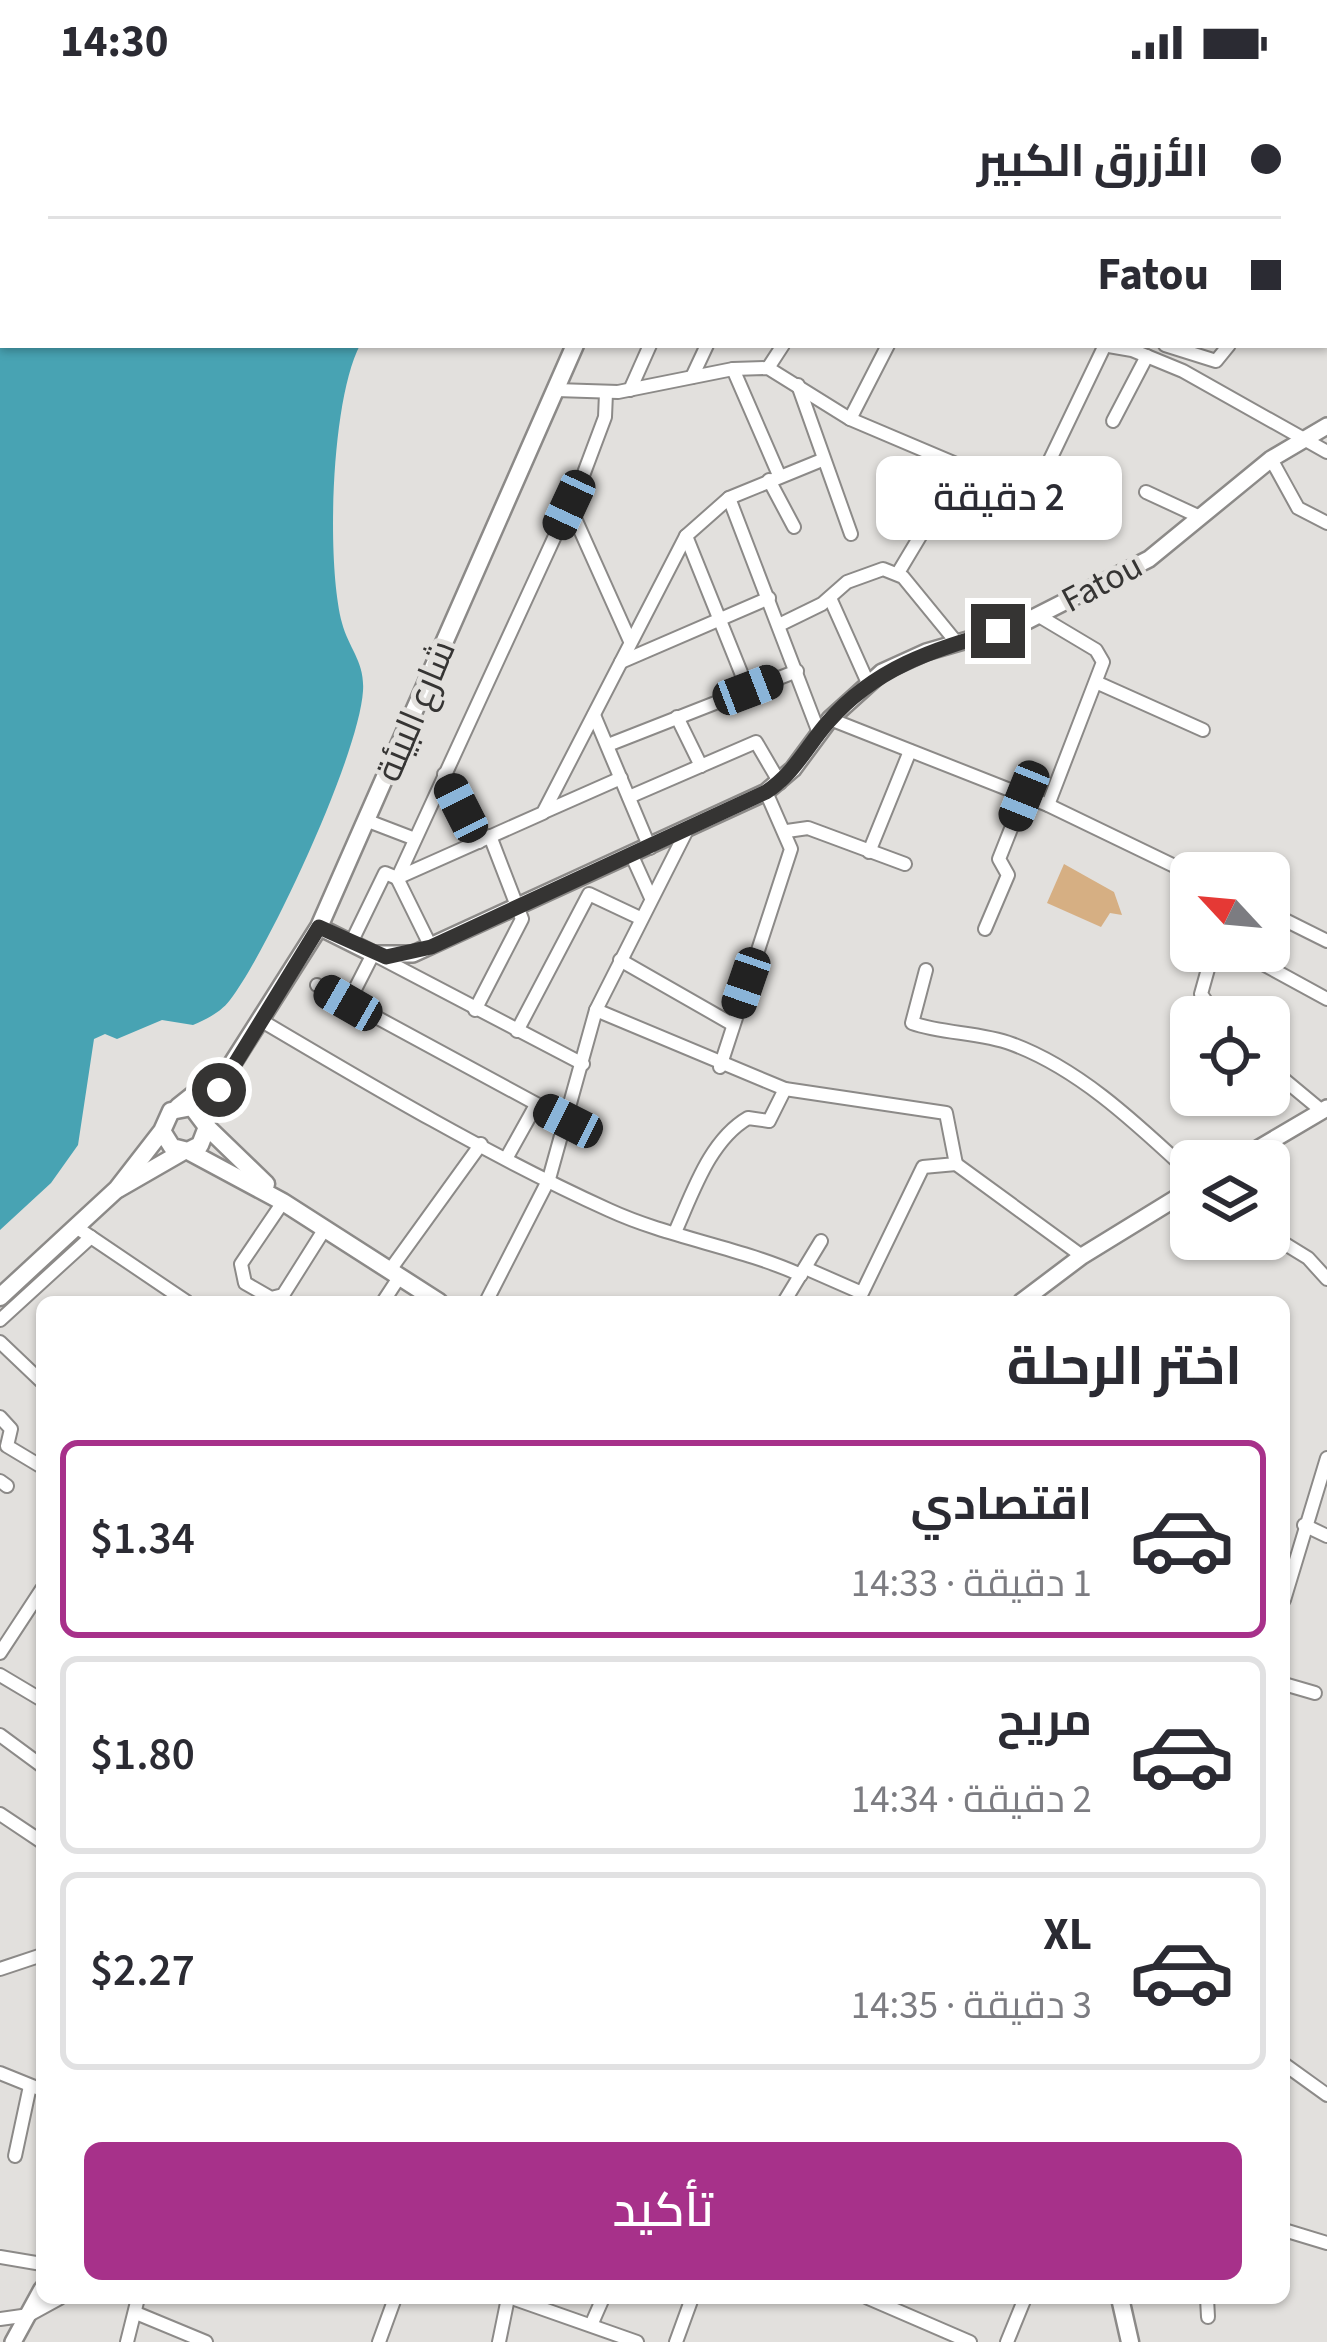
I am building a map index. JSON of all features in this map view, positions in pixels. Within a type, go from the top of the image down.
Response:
[{"type":"main road","name":"شارع البيئة","points":[[206,1125],[232,1064],[319,927],[574,348]]},
{"type":"main road","name":"شارع البيئة","points":[[178,1107],[232,1064]]},
{"type":"main road","points":[[0,1297],[83,1232],[162,1132],[165,1117],[178,1107],[198,1111],[206,1125],[283,1202]]},
{"type":"main road","points":[[117,1189],[200,1145],[206,1125]]},
{"type":"main road","points":[[162,1132],[167,1143],[283,1202],[430,1296]]},
{"type":"main road","points":[[1121,2304],[1130,2342]]},
{"type":"street","points":[[630,390],[649,348]]},
{"type":"street","points":[[692,377],[706,348]]},
{"type":"street","points":[[768,368],[780,348]]},
{"type":"street","points":[[850,419],[886,348]]},
{"type":"street","points":[[556,390],[606,393],[733,369],[768,368],[850,419],[988,482],[1034,493],[1109,348]]},
{"type":"street","points":[[1118,348],[1148,356],[1307,437],[1327,452]]},
{"type":"street","points":[[1175,348],[1216,362],[1227,348]]},
{"type":"street","points":[[1112,421],[1148,356]]},
{"type":"street","points":[[733,369],[794,527]]},
{"type":"street","points":[[798,385],[851,533]]},
{"type":"street","points":[[398,878],[569,505],[599,434],[606,393]]},
{"type":"street","name":"Fatou","points":[[373,954],[404,957],[431,947],[773,787],[868,683],[901,663],[1039,616],[1149,559],[1271,459],[1327,426]]},
{"type":"street","points":[[1271,459],[1298,508],[1327,523]]},
{"type":"street","points":[[543,813],[686,536],[729,498],[822,460]]},
{"type":"street","points":[[1146,492],[1200,517]]},
{"type":"street","points":[[729,498],[778,626],[825,726],[910,751],[1024,796],[1170,864]]},
{"type":"street","points":[[898,573],[938,508],[953,504],[982,520]]},
{"type":"street","points":[[569,505],[630,641]]},
{"type":"street","points":[[686,536],[748,690]]},
{"type":"street","points":[[778,626],[871,571],[898,573],[957,643]]},
{"type":"street","points":[[620,662],[769,598]]},
{"type":"street","points":[[830,598],[868,683]]},
{"type":"street","points":[[1039,616],[1100,654],[1098,683],[1048,806]]},
{"type":"street","points":[[608,745],[797,671]]},
{"type":"street","points":[[1098,683],[1203,730]]},
{"type":"street","points":[[594,715],[650,848]]},
{"type":"street","points":[[677,716],[701,766]]},
{"type":"street","points":[[628,797],[758,742],[787,831],[788,862],[720,1066]]},
{"type":"street","points":[[869,852],[910,751]]},
{"type":"street","points":[[444,773],[518,905],[519,929],[475,1010]]},
{"type":"street","points":[[398,878],[621,778]]},
{"type":"street","points":[[985,929],[1008,875],[998,859],[1024,796]]},
{"type":"street","points":[[368,821],[415,838]]},
{"type":"street","points":[[489,1296],[549,1179],[596,1010],[688,828]]},
{"type":"street","points":[[787,831],[808,828],[905,865]]},
{"type":"street","points":[[632,856],[651,898]]},
{"type":"street","points":[[351,943],[385,873],[398,878],[431,947]]},
{"type":"street","points":[[518,1031],[589,894],[640,918]]},
{"type":"street","points":[[1290,922],[1327,941]]},
{"type":"street","points":[[319,927],[583,1064]]},
{"type":"street","points":[[348,1003],[373,954]]},
{"type":"street","points":[[620,960],[732,1024]]},
{"type":"street","points":[[926,970],[912,1023],[977,1034],[1036,1054],[1105,1099],[1170,1156]]},
{"type":"street","points":[[1278,972],[1327,999]]},
{"type":"street","points":[[317,985],[568,1121]]},
{"type":"street","points":[[596,1010],[720,1066],[785,1089],[946,1113],[956,1164]]},
{"type":"street","points":[[262,1021],[348,1074],[614,1213],[862,1293],[923,1166],[956,1164],[1082,1256]]},
{"type":"street","points":[[1273,1140],[1324,1109],[1290,1083]]},
{"type":"street","points":[[676,1230],[704,1169],[724,1141],[748,1118],[769,1120],[785,1089]]},
{"type":"street","points":[[508,1157],[536,1105]]},
{"type":"street","points":[[385,1296],[395,1273],[482,1144]]},
{"type":"street","points":[[268,1296],[245,1283],[241,1264],[283,1202]]},
{"type":"street","points":[[1030,1296],[1082,1256],[1170,1206]]},
{"type":"street","points":[[279,1296],[324,1230]]},
{"type":"street","points":[[0,1321],[83,1232],[178,1296]]},
{"type":"street","points":[[788,1296],[821,1241]]},
{"type":"street","points":[[1290,1247],[1308,1258],[1327,1280]]},
{"type":"street","points":[[0,1342],[36,1376]]},
{"type":"street","points":[[0,1417],[11,1429],[8,1446],[36,1463]]},
{"type":"street","points":[[1292,1542],[1304,1525],[1327,1458]]},
{"type":"street","points":[[1304,1525],[1327,1536]]},
{"type":"street","points":[[0,1653],[36,1598]]},
{"type":"street","points":[[0,1675],[36,1696]]},
{"type":"street","points":[[1290,1686],[1316,1693]]},
{"type":"street","points":[[0,1735],[36,1762]]},
{"type":"street","points":[[0,1814],[36,1838]]},
{"type":"street","points":[[0,1969],[36,1957]]},
{"type":"street","points":[[1290,2068],[1327,2095]]},
{"type":"street","points":[[0,2073],[36,2088],[15,2156]]},
{"type":"street","points":[[1290,2232],[1327,2242]]},
{"type":"street","points":[[0,2257],[36,2263]]},
{"type":"street","points":[[14,2342],[36,2301]]},
{"type":"street","points":[[0,2319],[29,2315],[49,2304]]},
{"type":"street","points":[[379,2342],[393,2304]]},
{"type":"street","points":[[499,2342],[508,2304]]},
{"type":"street","points":[[530,2304],[637,2342]]},
{"type":"street","points":[[592,2323],[600,2304]]},
{"type":"street","points":[[676,2342],[690,2304]]},
{"type":"street","points":[[882,2304],[970,2342]]},
{"type":"street","points":[[1006,2342],[1022,2304]]},
{"type":"street","points":[[1208,2304],[1208,2317]]},
{"type":"street","points":[[128,2342],[137,2305],[206,2342]]},
{"type":"shaded area","points":[[1064,864],[1114,892],[1122,915],[1110,913],[1101,927],[1047,903]]},
{"type":"water","points":[[0,348],[359,348],[337,441],[333,523],[337,596],[342,623],[362,672],[363,691],[330,803],[267,938],[222,1008],[193,1025],[162,1020],[117,1039],[105,1034],[94,1039],[78,1145],[51,1183],[0,1230]]},
{"type":"route","points":[[219,1090],[319,927],[386,957],[404,957],[431,947],[766,792],[793,769],[830,719],[882,672],[926,652],[998,631]]}]
